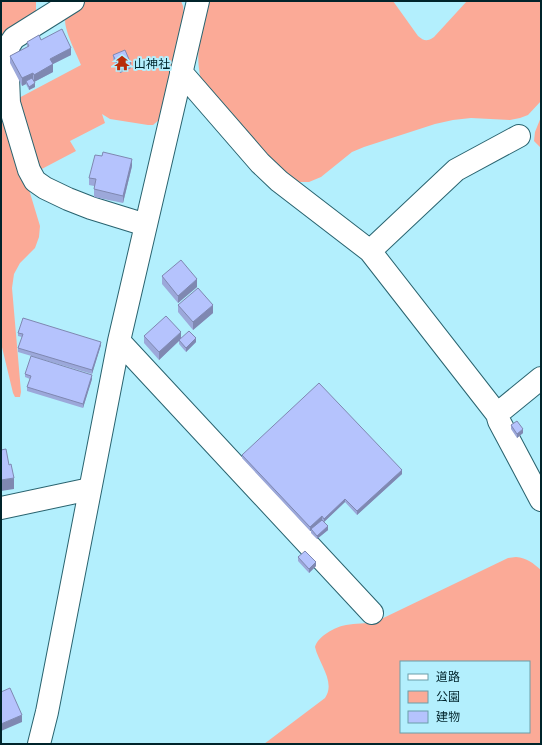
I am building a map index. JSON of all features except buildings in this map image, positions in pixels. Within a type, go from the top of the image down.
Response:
[{"type":"street","points":[[72,1],[14,38],[7,51],[9,103],[28,170],[35,181],[45,188],[68,199],[91,208],[146,225]]},
{"type":"street","points":[[39,744],[47,712],[119,341],[198,1]]},
{"type":"street","points":[[181,72],[260,163],[299,197],[370,251],[497,414],[499,421],[541,500]]},
{"type":"street","points":[[370,251],[456,170],[519,136]]},
{"type":"street","points":[[119,341],[372,613]]},
{"type":"street","points":[[497,414],[541,378]]},
{"type":"street","points":[[1,508],[90,489]]},
{"type":"green space","points":[[1,1],[36,1],[36,11],[1,57]]},
{"type":"green space","points":[[83,1],[181,1],[184,16],[160,119],[153,125],[148,125],[110,119],[102,114],[105,123],[70,141],[76,151],[36,172],[15,100],[81,65],[67,33],[65,20],[67,13]]},
{"type":"green space","points":[[208,1],[393,1],[418,36],[422,39],[429,40],[434,37],[467,1],[541,1],[541,101],[528,115],[520,118],[510,120],[471,118],[453,120],[435,124],[364,147],[352,152],[321,177],[309,182],[297,182],[284,175],[201,80],[198,59],[201,31]]},
{"type":"green space","points":[[1,60],[8,120],[40,226],[39,237],[35,248],[20,263],[14,274],[12,288],[21,392],[20,397],[15,397],[13,393],[1,343]]},
{"type":"green space","points":[[541,117],[541,148],[534,141],[535,132]]},
{"type":"green space","points":[[508,558],[523,558],[532,563],[541,570],[541,744],[264,744],[325,698],[329,686],[328,679],[315,647],[320,639],[332,630],[342,626],[375,622]]},
{"type":"place","name":"山神社","points":[[122,63]]}]
